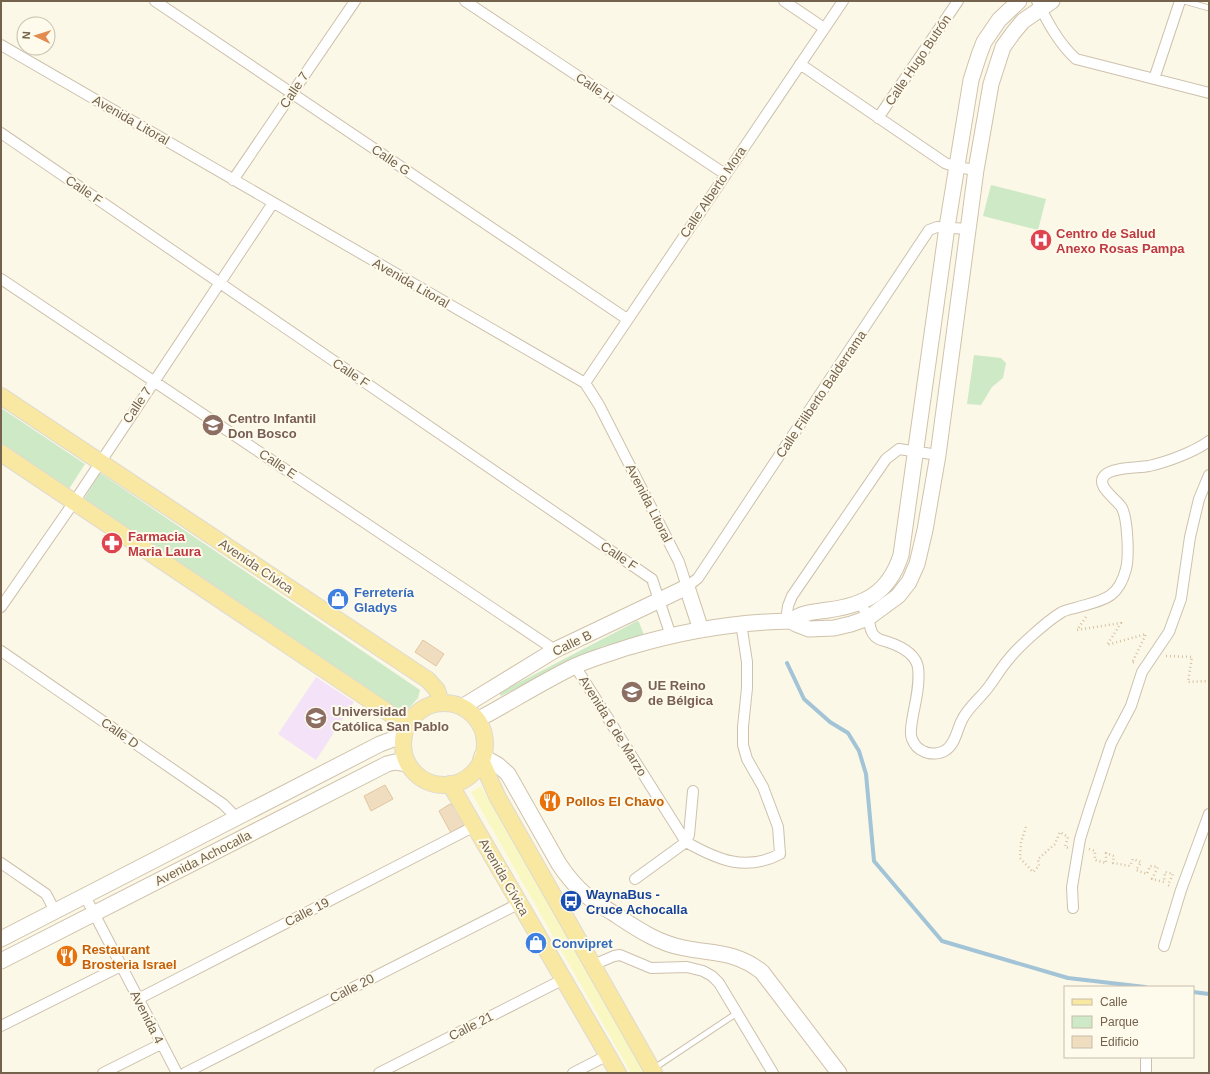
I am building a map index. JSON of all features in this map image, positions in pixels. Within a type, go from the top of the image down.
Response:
[{"type":"main road","name":"Avenida Cívica","points":[[1,396],[428,680],[437,690],[442,703]]},
{"type":"main road","points":[[1,453],[405,730]]},
{"type":"main road","points":[[442,703],[462,707],[477,720],[482,729],[484,740],[482,758],[472,773],[462,780],[450,784],[437,784],[423,780],[408,764],[403,750],[405,730],[413,717],[420,710],[429,705],[442,703]]},
{"type":"main road","points":[[482,758],[497,796],[653,1071]]},
{"type":"main road","name":"Avenida Cívica","points":[[450,784],[618,1073]]},
{"type":"street","name":"Calle G","points":[[155,1],[627,319]]},
{"type":"street","name":"Calle 7","points":[[233,180],[355,1]]},
{"type":"street","name":"Calle H","points":[[464,1],[725,174]]},
{"type":"street","points":[[784,1],[824,28]]},
{"type":"street","name":"Calle Alberto Mora","points":[[585,383],[843,1]]},
{"type":"street","name":"Calle Hugo Butrón","points":[[878,118],[958,1]]},
{"type":"street","points":[[788,621],[806,613],[840,608],[870,598],[885,585],[901,555],[947,227],[971,80],[978,55],[984,42],[999,20],[1019,1]]},
{"type":"street","points":[[1154,79],[1180,1]]},
{"type":"street","points":[[788,621],[809,628],[834,628],[868,618],[898,596],[909,582],[917,564],[925,530],[938,455],[976,170],[991,84],[1003,47],[1023,21],[1043,4],[1048,23],[1068,52],[1076,59],[1209,93]]},
{"type":"street","name":"Avenida Litoral","points":[[1,45],[585,383],[599,406],[675,555],[701,630]]},
{"type":"street","points":[[800,64],[945,163],[956,167],[976,170]]},
{"type":"street","name":"Calle F","points":[[1,133],[652,579],[671,636]]},
{"type":"street","name":"Calle 7","points":[[1,607],[74,502],[273,203]]},
{"type":"street","name":"Calle Filiberto Balderrama","points":[[687,587],[698,578],[929,230],[937,227],[968,229]]},
{"type":"street","name":"Calle E","points":[[1,278],[555,650]]},
{"type":"street","points":[[861,602],[873,635],[879,640],[907,651],[915,659],[918,667],[918,685],[911,738],[916,747],[930,754],[947,750],[955,739],[962,718],[990,685],[999,671],[1017,649],[1063,611],[1102,600],[1118,590],[1126,568],[1127,549],[1125,517],[1122,508],[1104,488],[1102,480],[1105,476],[1109,473],[1128,467],[1149,466],[1174,458],[1209,441]]},
{"type":"street","points":[[788,621],[788,606],[792,596],[886,459],[900,449],[938,455]]},
{"type":"street","points":[[1073,908],[1072,887],[1079,846],[1090,807],[1111,744],[1131,706],[1142,672],[1169,632],[1182,599],[1190,537],[1195,514],[1199,499],[1209,475]]},
{"type":"street","name":"Calle B","points":[[462,707],[555,650],[687,587]]},
{"type":"street","name":"Calle B","points":[[477,720],[575,666],[608,653],[671,636],[701,630],[742,623],[788,621]]},
{"type":"street","name":"Avenida 6 de Marzo","points":[[575,666],[686,842],[716,858],[738,863],[754,864],[768,861],[780,854],[778,827],[763,787],[747,759],[744,744],[743,727],[747,688],[747,662],[742,623]]},
{"type":"street","name":"Calle D","points":[[1,651],[223,804],[231,812],[234,819]]},
{"type":"street","name":"Avenida Achocalla","points":[[1,939],[373,748],[405,730]]},
{"type":"street","points":[[482,758],[498,765],[508,774],[568,877],[587,896],[645,934],[666,944],[712,952],[751,963],[762,972],[839,1073]]},
{"type":"street","name":"Avenida Achocalla","points":[[1,961],[387,764],[395,762],[408,764]]},
{"type":"street","points":[[635,879],[686,842],[689,835],[693,792]]},
{"type":"street","points":[[1164,946],[1181,890],[1209,814]]},
{"type":"street","name":"Calle 19","points":[[138,998],[475,826]]},
{"type":"street","points":[[1201,836],[1209,844]]},
{"type":"street","points":[[1,863],[46,894],[55,911]]},
{"type":"street","name":"Avenida 4","points":[[85,896],[176,1073]]},
{"type":"street","name":"Calle 20","points":[[185,1073],[520,903]]},
{"type":"street","points":[[593,965],[620,955],[650,968],[687,967],[704,971],[719,983],[773,1073]]},
{"type":"street","points":[[1,1026],[121,966]]},
{"type":"street","name":"Calle 21","points":[[379,1073],[564,979]]},
{"type":"street","points":[[103,1073],[161,1044]]},
{"type":"street","points":[[573,1073],[608,1056]]},
{"type":"street","points":[[1146,1058],[1146,1073]]},
{"type":"lane","points":[[1184,1],[1209,8]]},
{"type":"lane","points":[[653,1071],[737,1013]]},
{"type":"path","points":[[1102,600],[1077,630],[1121,623],[1107,645],[1146,634],[1132,663],[1154,655],[1192,657],[1188,682],[1209,682]]},
{"type":"path","points":[[1026,827],[1021,842],[1020,858],[1033,872],[1039,866],[1038,859],[1055,844],[1060,832]]},
{"type":"path","points":[[1079,846],[1095,851],[1095,860],[1106,863],[1106,853],[1114,856],[1113,863],[1130,866],[1133,858],[1141,862],[1136,870],[1147,874],[1150,866],[1158,867],[1152,878],[1164,882],[1165,872],[1173,874],[1168,886],[1181,890]]},
{"type":"shaded area","name":"Universidad Católica San Pablo","points":[[316,677],[354,702],[316,760],[278,734]]},
{"type":"green space","points":[[991,185],[1046,199],[1038,230],[983,216]]},
{"type":"green space","points":[[974,355],[1001,358],[1006,363],[1003,378],[992,387],[981,405],[967,404]]},
{"type":"green space","points":[[1,408],[85,464],[69,489],[1,443]]},
{"type":"green space","points":[[100,473],[420,690],[418,698],[408,709],[397,710],[84,499]]},
{"type":"green space","points":[[637,621],[639,622],[644,635],[643,638],[603,646],[501,696],[499,693]]},
{"type":"sand","points":[[481,786],[645,1073],[631,1073],[471,792]]},
{"type":"building","points":[[423,640],[444,654],[436,666],[415,652]]},
{"type":"building","points":[[385,785],[393,799],[371,811],[364,796]]},
{"type":"building","points":[[450,804],[460,810],[465,822],[463,826],[451,833],[439,811]]},
{"type":"waterway","points":[[787,663],[804,699],[830,722],[848,733],[859,751],[866,774],[874,861],[942,941],[1068,978],[1136,986]]},
{"type":"waterway","points":[[1194,992],[1209,994]]},
{"type":"place","name":"Centro de Salud Anexo Rosas Pampa","points":[[1041,240]]},
{"type":"place","name":"Centro Infantil Don Bosco","points":[[213,425]]},
{"type":"place","name":"Farmacia Maria Laura","points":[[112,543]]},
{"type":"place","name":"Ferretería Gladys","points":[[338,599]]},
{"type":"place","name":"UE Reino de Bélgica","points":[[632,692]]},
{"type":"place","name":"Universidad Católica San Pablo","points":[[316,718]]},
{"type":"place","name":"Pollos El Chavo","points":[[550,801]]},
{"type":"place","name":"WaynaBus - Cruce Achocalla","points":[[571,901]]},
{"type":"place","name":"Convipret","points":[[536,943]]},
{"type":"place","name":"Restaurant Brosteria Israel","points":[[67,956]]}]
